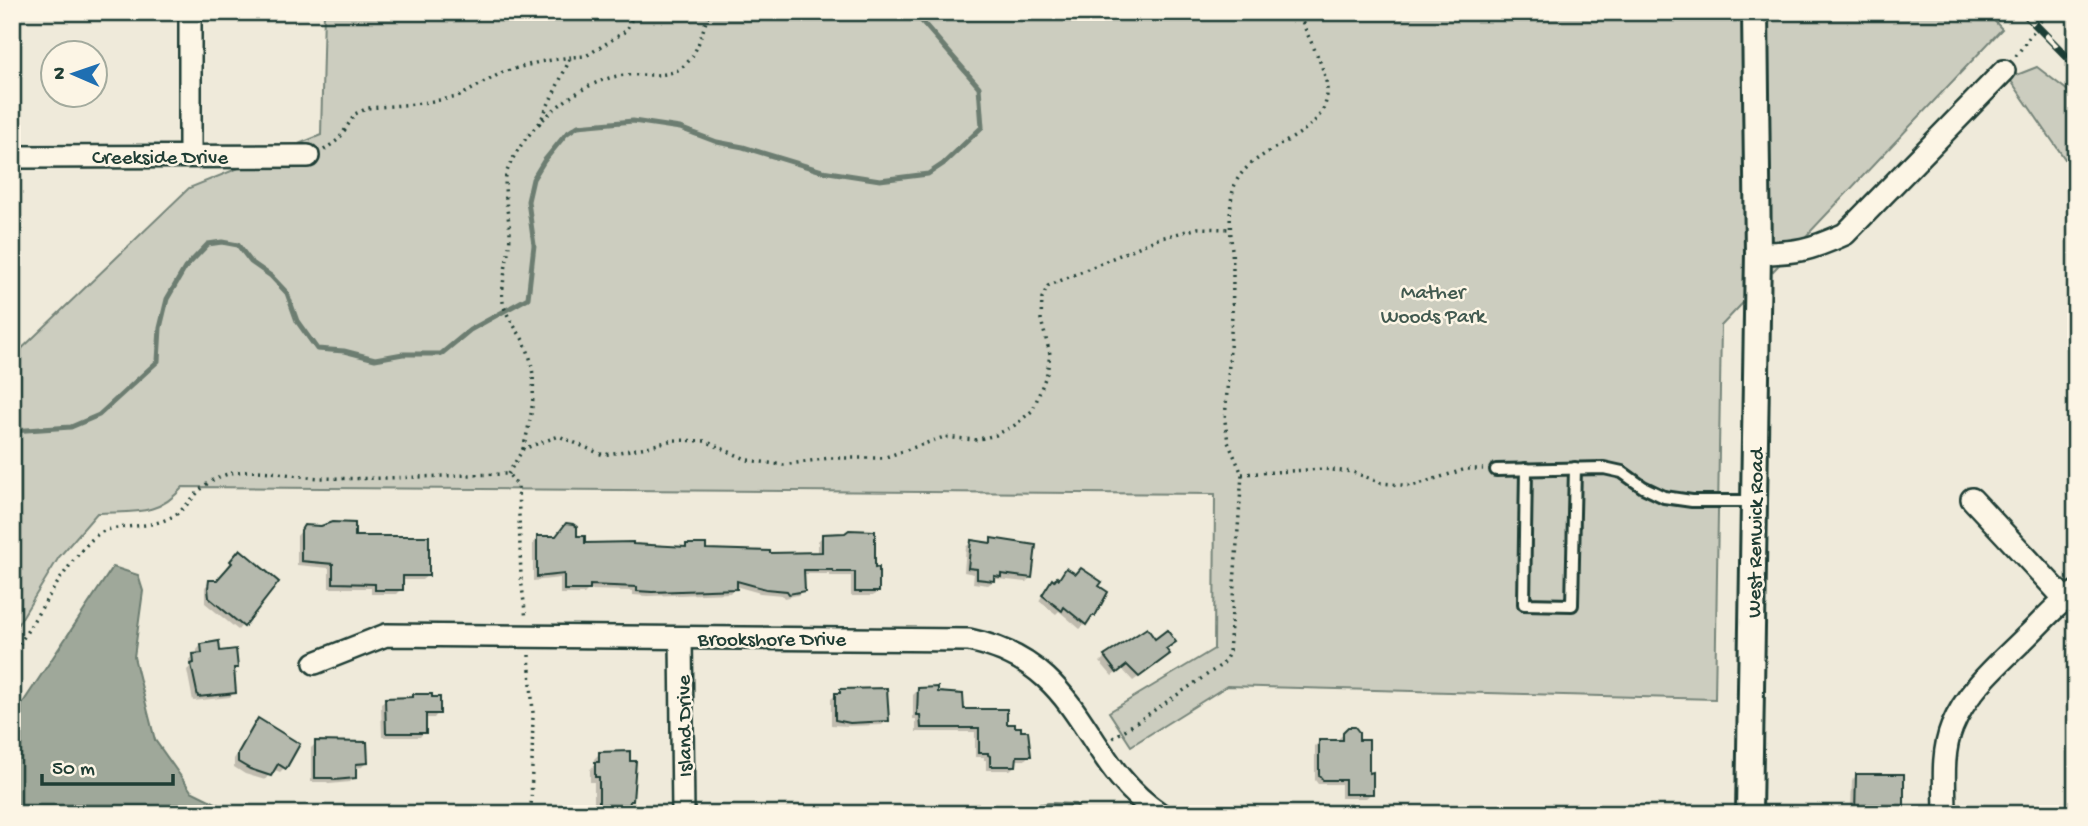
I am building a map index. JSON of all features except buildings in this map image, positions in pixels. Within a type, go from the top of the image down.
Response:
[{"type":"street","points":[[190,12],[190,156]]},
{"type":"street","name":"West Renwick Road","points":[[1749,814],[1758,253],[1755,12]]},
{"type":"street","points":[[1758,253],[1787,253],[1814,248],[1845,234],[2004,71]]},
{"type":"street","name":"Creekside Drive","points":[[12,157],[308,156]]},
{"type":"street","points":[[1945,814],[1948,740],[1965,701],[2070,595],[1972,499]]},
{"type":"street","name":"Brookshore Drive","points":[[315,663],[386,635],[953,638],[982,643],[1027,664],[1055,685],[1067,698],[1128,786],[1160,814]]},
{"type":"street","name":"Island Drive","points":[[681,638],[683,814]]},
{"type":"lane","points":[[1526,468],[1524,604],[1572,605],[1575,468]]},
{"type":"lane","points":[[1496,470],[1604,468],[1622,472],[1643,487],[1664,497],[1692,501],[1755,501]]},
{"type":"path","points":[[308,156],[318,155],[339,139],[355,114],[368,108],[458,97],[503,72],[538,62],[586,56],[626,31],[635,12]]},
{"type":"path","points":[[508,474],[523,449],[532,417],[533,376],[527,347],[503,302],[510,236],[506,172],[520,148],[538,126],[561,104],[590,84],[619,76],[668,74],[681,68],[690,60],[709,12]]},
{"type":"path","points":[[1108,741],[1223,664],[1229,653],[1242,474],[1228,442],[1225,421],[1233,271],[1230,229],[1234,186],[1244,171],[1315,121],[1325,106],[1327,83],[1299,12]]},
{"type":"path","points":[[2004,71],[2047,12]]},
{"type":"path","points":[[538,126],[570,57]]},
{"type":"path","points":[[523,449],[559,436],[603,455],[673,440],[705,440],[748,460],[783,465],[830,458],[883,458],[944,437],[975,440],[996,435],[1015,425],[1033,410],[1047,373],[1049,354],[1041,320],[1042,298],[1048,286],[1157,239],[1198,228],[1230,229]]},
{"type":"path","points":[[1242,474],[1323,469],[1353,472],[1381,482],[1412,486],[1466,469],[1496,470]]},
{"type":"path","points":[[12,656],[71,564],[91,540],[104,531],[142,527],[166,520],[186,508],[200,487],[223,475],[262,471],[320,478],[508,474],[519,485],[521,578],[533,713],[531,814]]},
{"type":"green space","name":"Mather Woods Park","points":[[324,12],[1986,12],[2002,29],[1721,326],[1715,699],[1227,686],[1131,746],[1109,712],[1214,649],[1215,494],[183,487],[173,497],[154,508],[134,512],[97,513],[59,557],[12,634],[12,564],[19,549],[20,524],[12,517],[12,358],[189,188],[321,135]]},
{"type":"green space","points":[[2037,67],[2076,97],[2076,175],[2009,78]]},
{"type":"shaded area","points":[[113,567],[138,575],[143,591],[134,657],[155,740],[191,791],[238,814],[12,814],[12,719]]},
{"type":"shaded area","points":[[1049,803],[1075,804],[1083,814],[975,814]]},
{"type":"waterway","points":[[12,431],[71,427],[99,415],[158,361],[160,328],[167,299],[185,268],[208,244],[222,242],[238,245],[251,262],[271,276],[287,293],[297,321],[317,349],[344,351],[375,359],[403,354],[441,354],[470,330],[528,298],[534,245],[528,201],[533,179],[566,134],[578,126],[633,121],[680,128],[717,142],[743,147],[822,171],[880,180],[928,174],[943,164],[982,127],[979,87],[914,12]]},
{"type":"railway","points":[[2023,12],[2076,66]]}]
